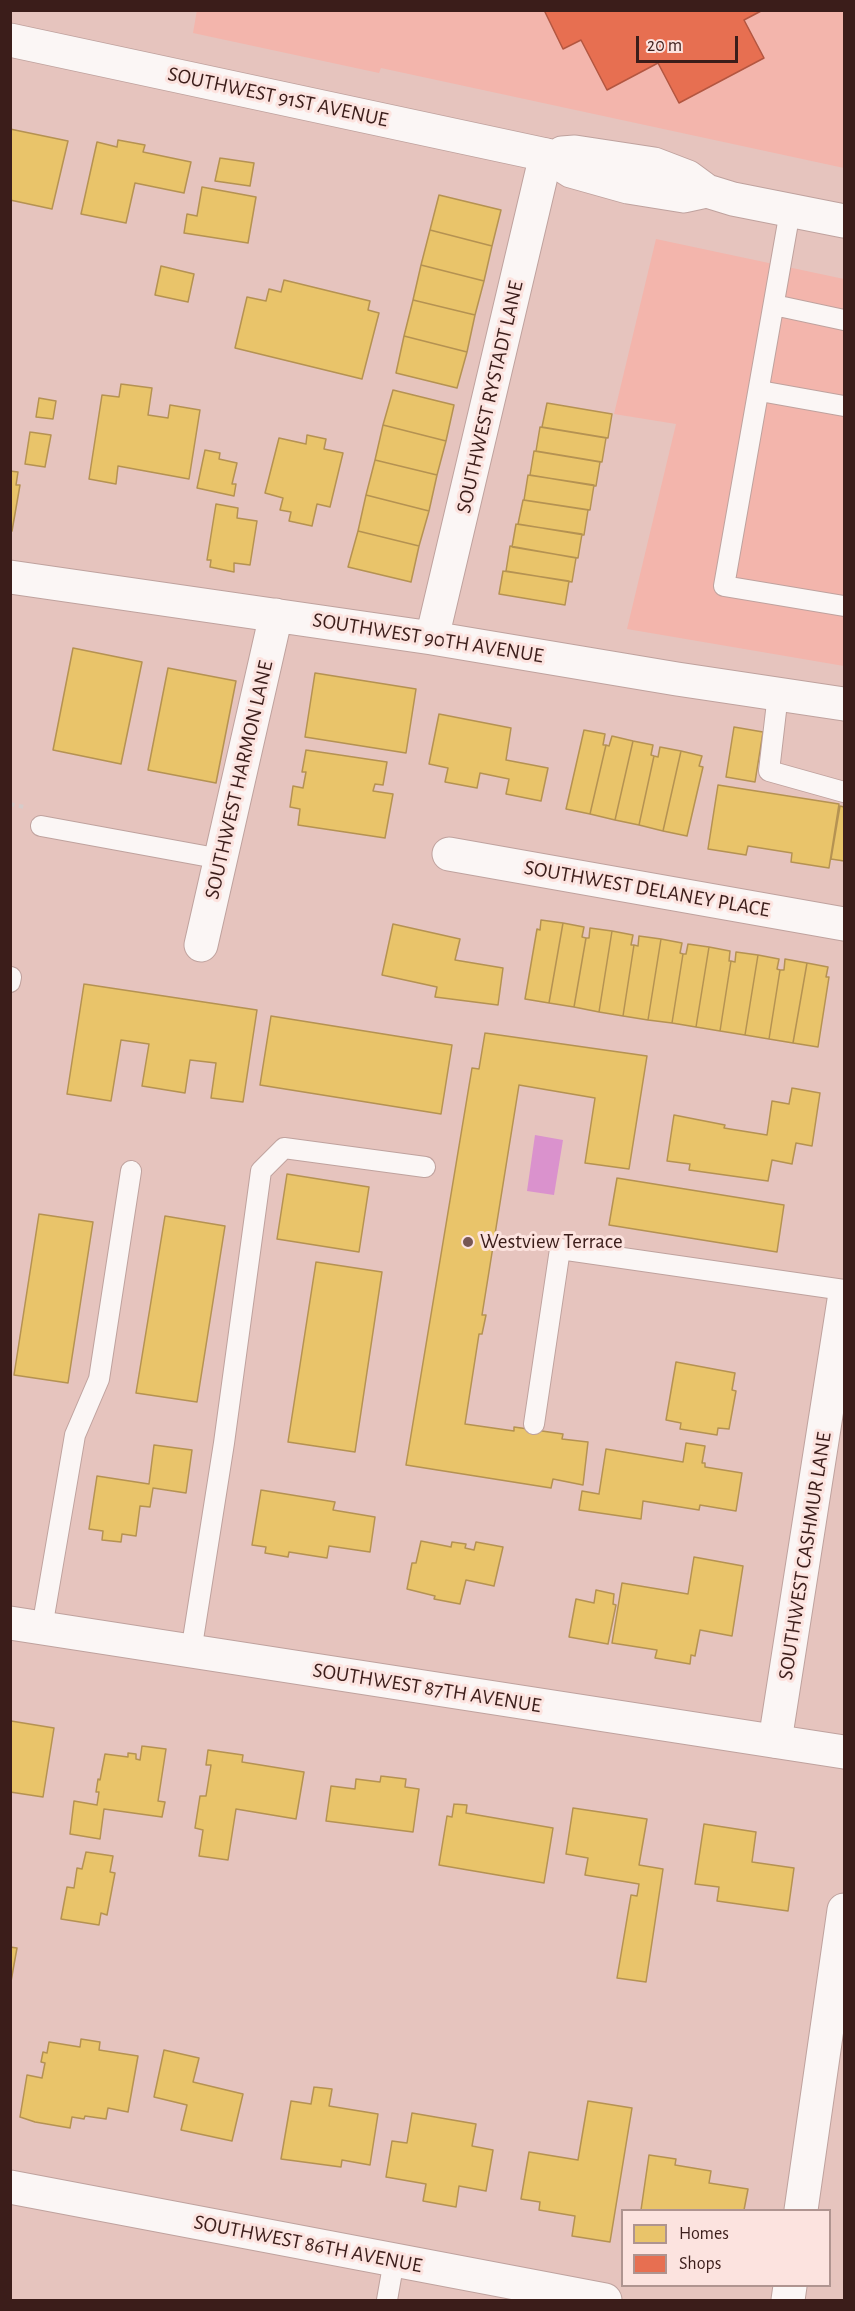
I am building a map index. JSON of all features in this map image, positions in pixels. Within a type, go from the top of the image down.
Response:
[{"type":"street","name":"SOUTHWEST 91ST AVENUE","points":[[10,40],[546,155],[575,152],[654,164],[688,177],[707,191],[733,199],[844,221]]},
{"type":"street","name":"SOUTHWEST RYSTADT LANE","points":[[432,638],[546,155]]},
{"type":"street","name":"SOUTHWEST 90TH AVENUE","points":[[10,577],[432,638],[844,704]]},
{"type":"street","name":"SOUTHWEST HARMON LANE","points":[[201,945],[276,615]]},
{"type":"street","name":"SOUTHWEST DELANEY PLACE","points":[[449,854],[844,924]]},
{"type":"street","name":"SOUTHWEST CASHMUR LANE","points":[[775,1741],[844,1300]]},
{"type":"street","name":"SOUTHWEST 87TH AVENUE","points":[[26,1626],[844,1752]]},
{"type":"street","points":[[801,2209],[844,1910]]},
{"type":"street","name":"SOUTHWEST 86TH AVENUE","points":[[10,2187],[605,2301]]},
{"type":"lane","points":[[790,211],[724,586],[844,606]]},
{"type":"lane","points":[[774,305],[844,320]]},
{"type":"lane","points":[[760,391],[844,406]]},
{"type":"lane","points":[[778,694],[769,771],[844,792]]},
{"type":"lane","points":[[41,826],[221,859]]},
{"type":"lane","points":[[10,982],[11,977]]},
{"type":"lane","points":[[191,1652],[224,1443],[261,1171],[284,1148],[425,1167]]},
{"type":"lane","points":[[26,1626],[75,1435],[99,1379],[131,1171]]},
{"type":"lane","points":[[534,1424],[560,1249],[844,1290]]},
{"type":"lane","points":[[387,2301],[394,2260]]},
{"type":"shaded area","points":[[197,10],[844,11],[844,168],[381,68],[379,73],[193,33]]},
{"type":"shaded area","points":[[656,239],[844,279],[844,666],[627,629],[676,424],[614,414]]},
{"type":"shaded area","points":[[535,1135],[563,1140],[554,1195],[527,1191]]},
{"type":"building: Homes","points":[[10,129],[68,141],[52,209],[10,200]]},
{"type":"building: Homes","points":[[118,140],[145,145],[143,152],[191,162],[184,193],[135,183],[126,223],[81,214],[97,142],[117,147]]},
{"type":"building: Homes","points":[[220,158],[254,163],[250,186],[215,181]]},
{"type":"building: Homes","points":[[202,187],[256,197],[248,243],[184,233],[187,214],[197,216]]},
{"type":"building: Homes","points":[[439,195],[501,210],[492,246],[430,230]]},
{"type":"building: Homes","points":[[430,230],[492,246],[484,281],[421,265]]},
{"type":"building: Homes","points":[[421,265],[484,281],[475,315],[413,300]]},
{"type":"building: Homes","points":[[161,266],[194,274],[188,302],[155,295]]},
{"type":"building: Homes","points":[[284,280],[370,301],[368,310],[379,313],[362,379],[235,348],[247,297],[266,301],[269,289],[281,292]]},
{"type":"building: Homes","points":[[413,300],[475,315],[467,352],[404,336]]},
{"type":"building: Homes","points":[[404,336],[467,352],[457,388],[396,373]]},
{"type":"building: Homes","points":[[121,384],[152,388],[148,415],[168,418],[170,405],[200,410],[189,479],[118,466],[116,484],[89,479],[102,395],[119,397]]},
{"type":"building: Homes","points":[[393,390],[454,405],[446,441],[383,425]]},
{"type":"building: Homes","points":[[39,398],[56,401],[53,419],[36,417]]},
{"type":"building: Homes","points":[[547,403],[612,414],[608,438],[542,427]]},
{"type":"building: Homes","points":[[383,425],[446,441],[437,475],[375,460]]},
{"type":"building: Homes","points":[[540,427],[606,438],[602,462],[536,451]]},
{"type":"building: Homes","points":[[30,432],[51,435],[45,467],[25,464]]},
{"type":"building: Homes","points":[[307,435],[326,439],[324,449],[343,453],[330,507],[317,504],[312,526],[289,521],[291,512],[280,510],[283,498],[265,493],[279,438],[306,444]]},
{"type":"building: Homes","points":[[205,450],[220,453],[219,459],[237,463],[232,484],[236,484],[234,496],[197,488]]},
{"type":"building: Homes","points":[[534,451],[600,462],[596,486],[530,475]]},
{"type":"building: Homes","points":[[375,460],[437,475],[429,511],[366,495]]},
{"type":"building: Homes","points":[[10,471],[18,472],[16,485],[20,485],[12,531],[10,531]]},
{"type":"building: Homes","points":[[528,475],[594,485],[590,510],[524,500]]},
{"type":"building: Homes","points":[[366,495],[429,511],[419,546],[358,531]]},
{"type":"building: Homes","points":[[523,500],[588,510],[584,535],[518,524]]},
{"type":"building: Homes","points":[[216,504],[238,508],[237,518],[257,521],[250,565],[234,563],[234,572],[210,567],[211,560],[207,560]]},
{"type":"building: Homes","points":[[516,524],[582,534],[578,558],[512,547]]},
{"type":"building: Homes","points":[[358,531],[419,546],[411,582],[348,567]]},
{"type":"building: Homes","points":[[510,546],[576,558],[572,582],[506,571]]},
{"type":"building: Homes","points":[[503,571],[569,581],[565,605],[499,594]]},
{"type":"building: Homes","points":[[73,648],[142,662],[121,764],[53,750]]},
{"type":"building: Homes","points":[[168,668],[236,681],[216,783],[148,770]]},
{"type":"building: Homes","points":[[315,673],[416,689],[406,753],[305,737]]},
{"type":"building: Homes","points":[[439,714],[511,728],[506,760],[548,768],[541,801],[506,794],[509,779],[480,773],[477,788],[445,782],[448,768],[429,764]]},
{"type":"building: Homes","points":[[734,727],[763,732],[755,782],[726,777]]},
{"type":"building: Homes","points":[[584,730],[605,734],[603,745],[606,745],[590,814],[566,809]]},
{"type":"building: Homes","points":[[612,736],[633,741],[615,820],[590,814],[606,745],[609,746]]},
{"type":"building: Homes","points":[[633,741],[653,745],[651,755],[654,756],[639,825],[615,820]]},
{"type":"building: Homes","points":[[660,747],[681,751],[663,831],[639,825],[654,756],[658,757]]},
{"type":"building: Homes","points":[[306,750],[387,762],[383,785],[375,784],[373,791],[393,794],[385,838],[298,825],[300,809],[290,807],[293,786],[303,788],[306,772],[302,772]]},
{"type":"building: Homes","points":[[681,751],[702,756],[699,766],[703,767],[687,836],[663,831]]},
{"type":"building: Homes","points":[[718,785],[839,804],[829,868],[791,862],[792,853],[748,846],[746,855],[708,849]]},
{"type":"building: Homes","points":[[840,806],[844,807],[844,861],[831,859]]},
{"type":"building: Homes","points":[[541,920],[563,923],[549,1003],[525,999],[537,929],[540,930]]},
{"type":"building: Homes","points":[[563,923],[584,927],[582,937],[586,938],[574,1007],[549,1003]]},
{"type":"building: Homes","points":[[393,924],[460,939],[455,960],[503,968],[498,1005],[435,997],[437,987],[382,975]]},
{"type":"building: Homes","points":[[590,928],[612,931],[599,1012],[574,1007],[586,938],[589,938]]},
{"type":"building: Homes","points":[[612,931],[633,935],[631,945],[634,945],[623,1016],[599,1012]]},
{"type":"building: Homes","points":[[639,936],[661,939],[648,1020],[623,1016],[634,945],[638,946]]},
{"type":"building: Homes","points":[[661,939],[682,943],[680,953],[683,954],[672,1023],[648,1020]]},
{"type":"building: Homes","points":[[688,944],[709,947],[696,1027],[672,1023],[683,954],[686,954]]},
{"type":"building: Homes","points":[[709,947],[730,951],[729,961],[731,961],[720,1031],[696,1027]]},
{"type":"building: Homes","points":[[736,952],[758,955],[745,1035],[720,1031],[731,961],[735,962]]},
{"type":"building: Homes","points":[[758,955],[779,959],[777,969],[780,970],[769,1039],[745,1035]]},
{"type":"building: Homes","points":[[785,959],[807,963],[793,1043],[769,1039],[780,970],[784,970]]},
{"type":"building: Homes","points":[[807,963],[828,967],[826,977],[829,977],[818,1047],[793,1043]]},
{"type":"building: Homes","points":[[84,984],[257,1010],[243,1102],[211,1098],[216,1063],[190,1060],[185,1093],[142,1086],[149,1044],[121,1040],[111,1101],[67,1094]]},
{"type":"building: Homes","points":[[271,1016],[452,1045],[441,1114],[260,1085]]},
{"type":"building: Homes","name":"Westview Terrace","points":[[485,1033],[647,1056],[629,1169],[585,1163],[595,1098],[519,1085],[482,1315],[486,1315],[482,1334],[479,1334],[465,1424],[514,1431],[514,1427],[563,1434],[562,1439],[588,1442],[583,1485],[553,1479],[551,1488],[406,1465],[472,1068],[479,1069]]},
{"type":"building: Homes","points":[[792,1088],[820,1093],[812,1146],[796,1143],[792,1164],[772,1160],[768,1181],[689,1170],[690,1164],[667,1161],[674,1115],[725,1125],[724,1128],[767,1135],[772,1101],[789,1104]]},
{"type":"building: Homes","points":[[287,1174],[369,1187],[359,1252],[277,1239]]},
{"type":"building: Homes","name":"Westview Terrace","points":[[617,1178],[784,1205],[777,1252],[609,1225]]},
{"type":"building: Homes","points":[[39,1214],[93,1222],[68,1383],[14,1375]]},
{"type":"building: Homes","points":[[165,1216],[225,1226],[197,1402],[136,1393]]},
{"type":"building: Homes","points":[[316,1262],[382,1272],[355,1452],[288,1442]]},
{"type":"building: Homes","points":[[676,1362],[735,1373],[732,1390],[736,1391],[729,1429],[718,1428],[717,1435],[680,1429],[681,1423],[666,1420]]},
{"type":"building: Homes","points":[[686,1443],[705,1446],[702,1463],[705,1463],[705,1467],[742,1473],[736,1511],[700,1505],[699,1510],[643,1501],[641,1519],[579,1510],[582,1491],[599,1494],[606,1449],[683,1462]]},
{"type":"building: Homes","points":[[154,1445],[192,1450],[186,1493],[153,1488],[150,1507],[140,1506],[136,1536],[122,1534],[121,1542],[102,1540],[103,1531],[89,1529],[97,1476],[149,1484]]},
{"type":"building: Homes","points":[[261,1490],[335,1502],[333,1510],[375,1517],[370,1552],[329,1546],[327,1558],[289,1552],[288,1557],[265,1553],[266,1547],[252,1545]]},
{"type":"building: Homes","points":[[421,1541],[451,1547],[452,1542],[466,1544],[465,1548],[474,1550],[476,1542],[503,1547],[494,1586],[466,1580],[460,1604],[434,1599],[435,1596],[407,1589],[412,1563],[416,1563]]},
{"type":"building: Homes","points":[[694,1557],[743,1566],[732,1636],[700,1630],[695,1656],[691,1655],[690,1664],[655,1658],[657,1650],[612,1643],[622,1583],[688,1594]]},
{"type":"building: Homes","points":[[596,1590],[614,1594],[613,1604],[616,1605],[608,1644],[569,1637],[576,1599],[594,1603]]},
{"type":"building: Homes","points":[[11,1721],[54,1728],[43,1797],[10,1792]]},
{"type":"building: Homes","points":[[142,1746],[166,1749],[158,1801],[165,1802],[162,1817],[104,1809],[100,1839],[70,1834],[74,1801],[97,1805],[98,1779],[100,1780],[105,1754],[128,1757],[128,1753],[136,1754],[136,1759],[140,1760]]},
{"type":"building: Homes","points":[[208,1750],[243,1755],[242,1762],[304,1772],[296,1819],[236,1809],[228,1860],[199,1856],[203,1830],[195,1828],[200,1796],[206,1796],[211,1765],[206,1765]]},
{"type":"building: Homes","points":[[381,1776],[406,1779],[405,1787],[419,1789],[413,1832],[326,1821],[331,1786],[355,1789],[356,1779],[380,1782]]},
{"type":"building: Homes","points":[[454,1804],[467,1805],[466,1813],[553,1828],[544,1883],[439,1865],[447,1816],[452,1817]]},
{"type":"building: Homes","points":[[573,1808],[647,1819],[639,1865],[663,1869],[646,1982],[617,1978],[631,1895],[637,1896],[639,1884],[585,1875],[588,1858],[566,1854]]},
{"type":"building: Homes","points":[[704,1824],[756,1832],[752,1862],[794,1868],[788,1911],[717,1901],[719,1887],[695,1884]]},
{"type":"building: Homes","points":[[86,1852],[113,1856],[110,1872],[115,1873],[107,1915],[101,1913],[99,1925],[61,1919],[67,1887],[74,1888],[77,1868],[82,1869]]},
{"type":"building: Homes","points":[[10,1947],[17,1948],[10,1987]]},
{"type":"building: Homes","points":[[81,2039],[100,2042],[99,2050],[138,2056],[128,2112],[108,2108],[106,2119],[72,2117],[70,2128],[20,2117],[27,2075],[42,2078],[45,2063],[41,2062],[43,2052],[47,2053],[49,2042],[80,2047]]},
{"type":"building: Homes","points":[[164,2050],[199,2058],[193,2082],[243,2094],[232,2141],[181,2130],[187,2105],[154,2097]]},
{"type":"building: Homes","points":[[314,2087],[332,2089],[329,2106],[378,2114],[370,2165],[342,2160],[341,2167],[281,2159],[291,2101],[311,2104]]},
{"type":"building: Homes","points":[[588,2101],[632,2108],[610,2242],[572,2236],[575,2216],[539,2210],[540,2202],[521,2199],[529,2152],[578,2160]]},
{"type":"building: Homes","points":[[412,2113],[476,2124],[472,2146],[493,2150],[486,2191],[459,2186],[456,2207],[423,2201],[426,2184],[386,2177],[392,2141],[407,2143]]},
{"type":"building: Homes","points":[[649,2155],[676,2159],[675,2165],[711,2171],[709,2183],[748,2189],[744,2209],[641,2209]]},
{"type":"building: Shops","points":[[544,10],[763,10],[744,20],[764,58],[679,103],[658,63],[607,90],[581,40],[563,49]]},
{"type":"place","name":"Westview Terrace","points":[[468,1242]]}]
